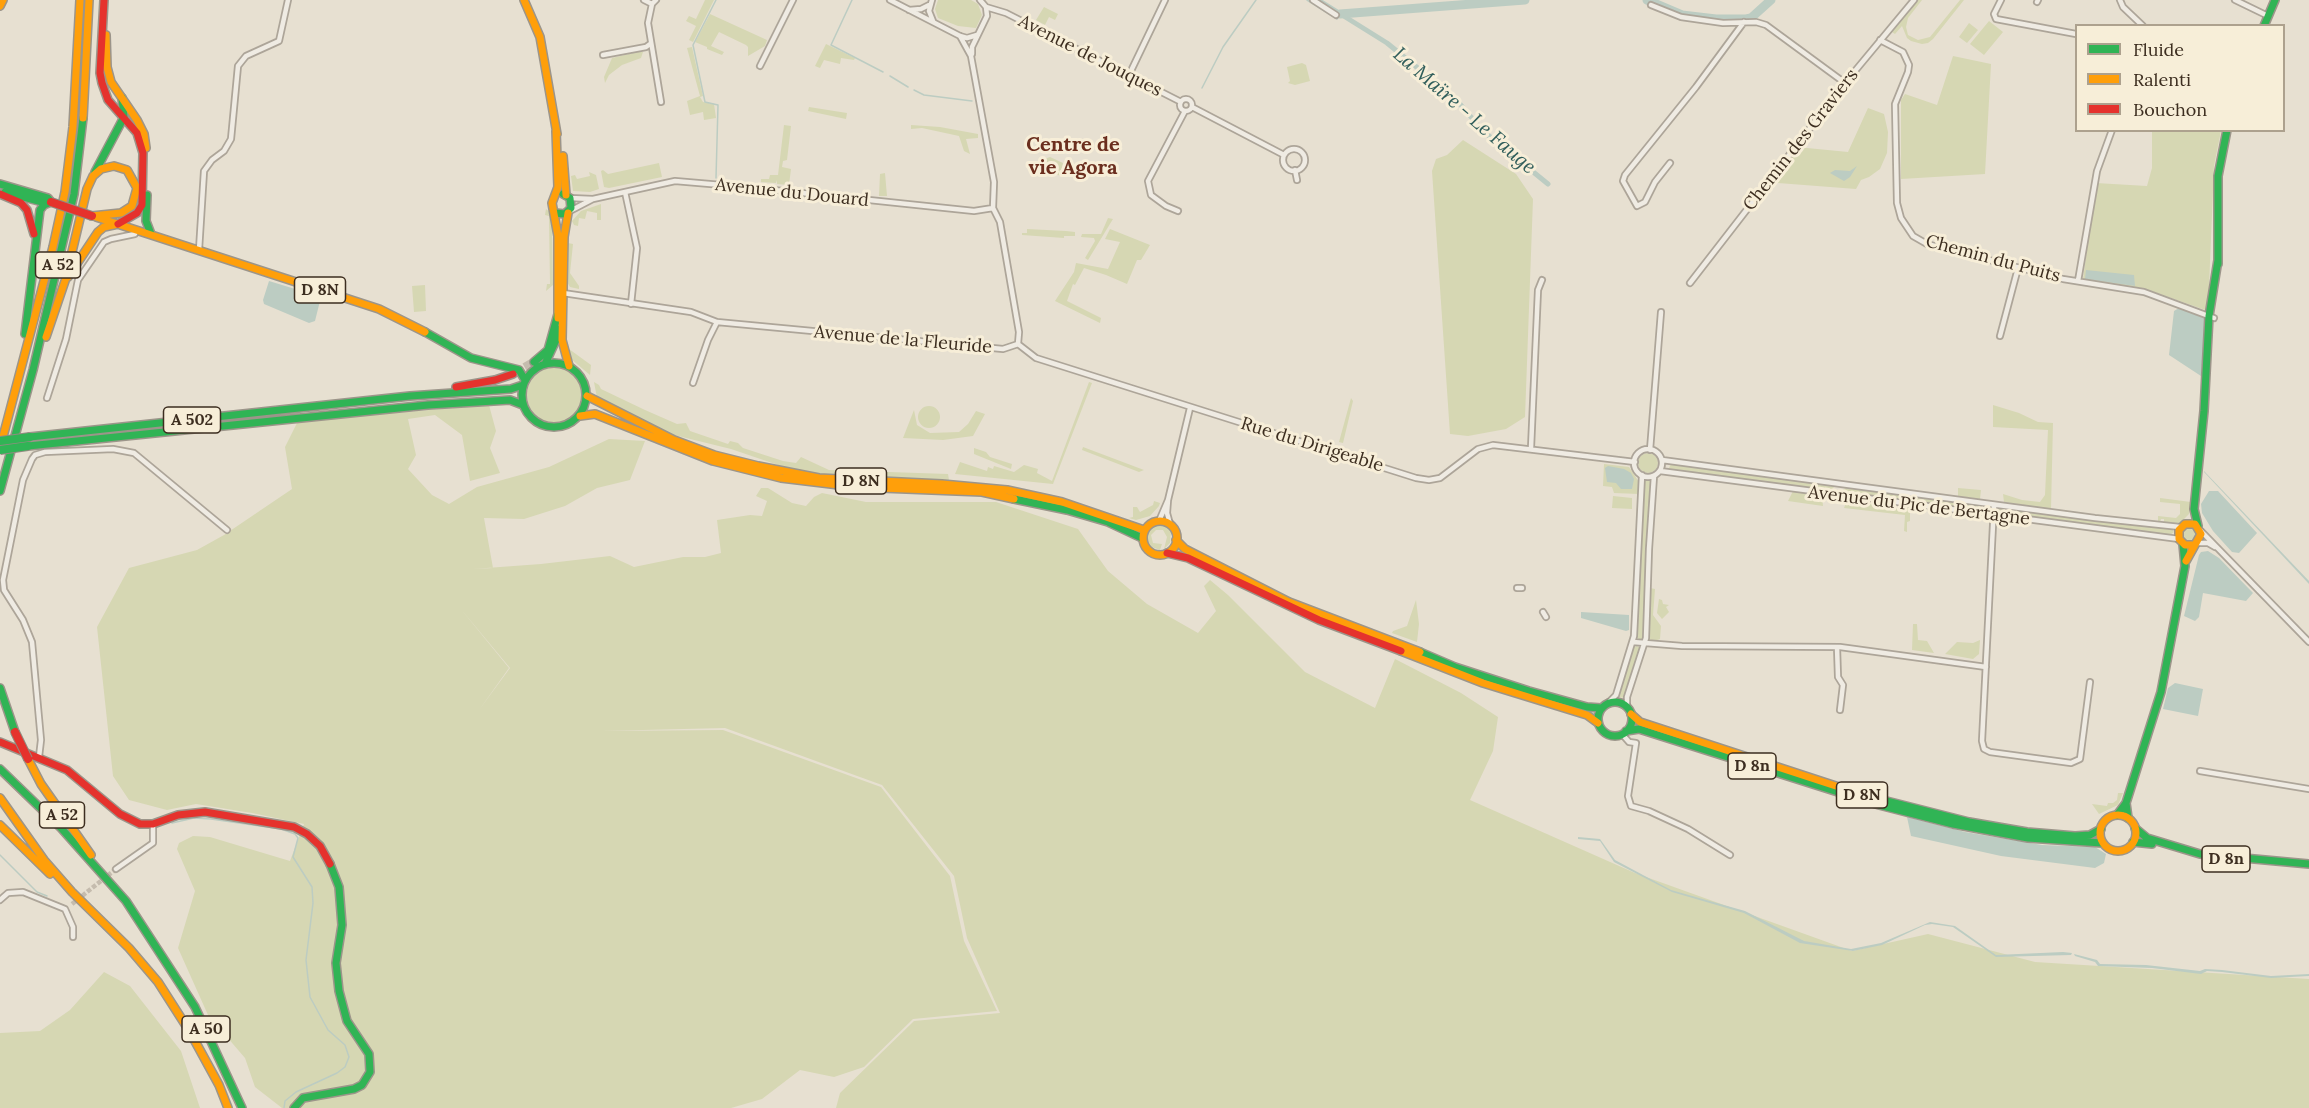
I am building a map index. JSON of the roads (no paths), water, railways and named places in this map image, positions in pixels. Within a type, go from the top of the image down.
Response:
[{"type":"main road","points":[[0,6],[1,0]]},
{"type":"main road","name":"A 52","points":[[0,449],[54,247],[65,192],[73,127],[80,0]]},
{"type":"main road","name":"A 52","points":[[0,492],[34,366],[68,224],[79,164],[89,0]]},
{"type":"main road","points":[[65,281],[98,232],[104,227],[118,224],[137,213],[142,205],[143,153],[137,133],[108,100],[100,73],[105,0]]},
{"type":"main road","points":[[105,0],[107,68],[111,82],[144,134],[147,155],[146,221],[151,234]]},
{"type":"main road","points":[[524,0],[540,37],[556,131],[563,156],[568,196],[572,204],[564,237],[562,293],[562,340],[569,366]]},
{"type":"main road","points":[[2263,24],[2273,0]]},
{"type":"main road","points":[[34,366],[65,281],[82,203],[124,117],[122,98]]},
{"type":"main road","points":[[538,364],[555,362],[569,366],[581,376],[586,386],[587,396],[580,416],[568,424],[548,427],[533,419],[523,405],[524,383],[548,350],[558,314],[558,236],[552,203],[558,187],[556,131]]},
{"type":"main road","points":[[2117,816],[2126,803],[2161,692],[2185,566],[2196,544],[2199,529],[2194,509],[2218,260],[2218,176],[2227,132]]},
{"type":"main road","points":[[92,216],[109,216],[128,210],[135,202],[138,188],[132,176],[120,167],[108,166],[93,177]]},
{"type":"main road","name":"D 8N","points":[[0,184],[379,309],[404,320],[459,352],[482,362],[519,370],[524,383]]},
{"type":"main road","points":[[0,192],[21,203],[27,210],[35,241]]},
{"type":"main road","name":"D 8N","points":[[0,192],[44,204],[51,202]]},
{"type":"main road","points":[[555,197],[568,196]]},
{"type":"main road","points":[[22,364],[40,210],[51,202]]},
{"type":"main road","points":[[555,213],[561,215],[569,212]]},
{"type":"main road","points":[[136,230],[137,213]]},
{"type":"main road","points":[[136,230],[146,221]]},
{"type":"main road","name":"D 8N","points":[[482,362],[538,364]]},
{"type":"main road","points":[[410,396],[495,380],[513,374]]},
{"type":"main road","name":"A 502","points":[[0,441],[410,396],[511,389],[524,383]]},
{"type":"main road","name":"D 8N","points":[[587,396],[674,440],[758,466],[819,478],[942,484],[1007,490],[1062,502],[1143,534]]},
{"type":"main road","name":"A 502","points":[[0,449],[438,404],[510,400],[523,405]]},
{"type":"main road","name":"D 8N","points":[[580,416],[595,414],[713,460],[781,478],[856,487],[982,492],[1067,510],[1143,534]]},
{"type":"main road","points":[[2185,566],[2178,533],[2194,509]]},
{"type":"main road","points":[[1167,553],[1174,547],[1175,531],[1170,524],[1158,521],[1150,523],[1143,534],[1144,546],[1152,553],[1158,555],[1167,553],[1188,558],[1319,620],[1447,670],[1587,715],[1608,734],[1624,733],[1631,724],[1631,714],[1627,706],[1618,702],[1609,702],[1601,708],[1598,723]]},
{"type":"main road","points":[[2183,525],[2192,523],[2199,529]]},
{"type":"main road","points":[[1176,540],[1185,549],[1289,602],[1462,670],[1587,707],[1601,708]]},
{"type":"main road","points":[[2181,542],[2196,544]]},
{"type":"main road","name":"A 52","points":[[0,688],[15,732],[41,784],[99,870]]},
{"type":"main road","name":"D 8N","points":[[1631,714],[1640,722],[1853,792],[1914,809],[2027,832],[2075,836],[2090,835],[2101,829]]},
{"type":"main road","name":"D 8n","points":[[1624,733],[1639,729],[1879,805],[1953,824],[2028,838],[2102,843]]},
{"type":"main road","points":[[0,742],[67,770],[120,814],[140,824],[153,824],[178,815],[205,812],[286,825],[314,839],[320,846],[333,869],[339,887],[342,925],[336,963],[337,983],[347,1021],[369,1054],[370,1072],[362,1085],[354,1089],[303,1098],[294,1108]]},
{"type":"main road","name":"A 50","points":[[0,769],[61,828],[126,901],[182,984],[204,1025],[242,1108]]},
{"type":"main road","name":"A 52","points":[[0,798],[33,847],[72,892]]},
{"type":"main road","points":[[2126,803],[2128,818],[2135,828],[2133,842],[2124,850],[2117,851],[2102,843],[2101,829],[2106,820],[2117,816],[2128,818]]},
{"type":"main road","name":"A 50","points":[[0,825],[129,948],[158,982],[219,1084],[228,1108]]},
{"type":"main road","name":"D 8n","points":[[2135,828],[2147,838],[2178,849],[2309,865]]},
{"type":"main road","name":"D 8n","points":[[2133,842],[2145,842],[2195,856],[2309,865]]},
{"type":"street","points":[[199,250],[204,171],[212,160],[224,151],[231,139],[238,66],[246,56],[279,41],[288,0]]},
{"type":"street","points":[[644,0],[654,2],[648,23],[662,102]]},
{"type":"street","points":[[760,66],[793,0]]},
{"type":"street","points":[[890,0],[960,36],[967,38],[977,35]]},
{"type":"street","name":"Avenue de Jouques","points":[[980,0],[986,7],[1006,13],[1181,102]]},
{"type":"street","points":[[1129,75],[1165,0]]},
{"type":"street","points":[[1313,0],[1336,15]]},
{"type":"street","name":"Chemin des Graviers","points":[[1690,283],[1845,84],[1914,0]]},
{"type":"street","points":[[2001,0],[1994,14],[1996,20],[2075,34]]},
{"type":"street","points":[[2120,0],[2123,7],[2141,24]]},
{"type":"street","points":[[2235,0],[2266,15]]},
{"type":"street","points":[[909,10],[921,9],[931,3],[933,21]]},
{"type":"street","points":[[1651,5],[1681,17],[1723,23],[1756,22],[1766,25],[1845,84]]},
{"type":"street","points":[[986,7],[987,16],[972,46],[971,56],[995,188],[993,208],[1000,222],[1019,332],[1018,344]]},
{"type":"street","name":"Avenue de Jouques","points":[[987,16],[999,12]]},
{"type":"street","points":[[1670,162],[1655,182],[1645,202],[1637,206],[1623,181],[1625,175],[1696,87],[1744,22]]},
{"type":"street","points":[[960,36],[971,56]]},
{"type":"street","name":"Chemin du Puits","points":[[1880,40],[1903,52],[1909,65],[1895,104],[1897,203],[1904,225],[1913,236],[1927,244],[2018,268],[2144,292],[2211,317]]},
{"type":"street","points":[[603,55],[646,47],[650,44]]},
{"type":"street","points":[[1185,111],[1180,107],[1181,102],[1189,99],[1192,107],[1284,156]]},
{"type":"street","points":[[1178,211],[1166,206],[1151,195],[1148,181],[1185,111],[1192,107]]},
{"type":"street","points":[[2078,281],[2095,180],[2111,132]]},
{"type":"street","points":[[1293,149],[1303,153],[1303,165],[1295,170],[1289,170],[1285,165],[1284,156],[1293,149]]},
{"type":"street","points":[[1295,170],[1297,180]]},
{"type":"street","name":"Avenue du Douard","points":[[569,212],[593,199],[675,182],[745,186],[974,211],[993,208]]},
{"type":"street","points":[[625,192],[637,248],[631,304]]},
{"type":"street","name":"Avenue du Douard","points":[[568,196],[593,199]]},
{"type":"street","points":[[47,398],[66,339],[78,280],[104,242],[135,234],[136,230]]},
{"type":"street","points":[[2000,336],[2018,268]]},
{"type":"street","points":[[1542,280],[1538,290],[1531,448],[1635,462]]},
{"type":"street","name":"Avenue de la Fleuride","points":[[562,293],[691,312],[717,322],[1003,349],[1018,344],[1036,358],[1190,408]]},
{"type":"street","points":[[1650,450],[1661,312]]},
{"type":"street","points":[[693,383],[717,322]]},
{"type":"street","points":[[1170,524],[1167,513],[1168,500],[1190,408]]},
{"type":"street","name":"Rue du Dirigeable","points":[[1190,408],[1416,478],[1434,479],[1449,473],[1478,449],[1493,445],[1531,448]]},
{"type":"street","points":[[39,757],[41,740],[32,642],[23,620],[4,590],[3,580],[23,480],[32,459],[45,452],[113,448],[134,453],[227,530]]},
{"type":"street","points":[[1650,450],[1659,454],[1662,460],[1660,471],[1654,476],[1642,475],[1636,469],[1635,462],[1640,453],[1650,450]]},
{"type":"street","name":"Avenue du Pic de Bertagne","points":[[1662,460],[1994,504],[2183,525]]},
{"type":"street","name":"Avenue du Pic de Bertagne","points":[[1660,471],[1838,496],[1994,514],[2181,542]]},
{"type":"street","points":[[1609,702],[1616,695],[1633,642],[1642,475]]},
{"type":"street","points":[[1627,706],[1627,697],[1645,644],[1654,476]]},
{"type":"street","points":[[1838,496],[1839,484]]},
{"type":"street","points":[[1158,521],[1168,500]]},
{"type":"street","points":[[1994,504],[1982,741],[1984,749],[1990,752],[2071,763],[2080,759],[2090,682]]},
{"type":"street","points":[[2199,529],[2309,642]]},
{"type":"street","points":[[2196,544],[2208,543],[2217,549]]},
{"type":"street","points":[[1633,642],[1682,646],[1837,647],[1986,667]]},
{"type":"street","points":[[1837,647],[1838,677],[1843,685],[1840,710]]},
{"type":"street","points":[[1624,733],[1629,741],[1635,743],[1628,787],[1631,806],[1649,811],[1688,829],[1730,855]]},
{"type":"street","points":[[2200,771],[2309,789]]},
{"type":"street","points":[[116,869],[153,843],[153,824]]},
{"type":"street","points":[[0,900],[8,893],[23,892],[65,909],[73,927],[73,937]]},
{"type":"street","points":[[65,909],[72,904]]},
{"type":"waterway","points":[[716,0],[693,45],[705,102],[718,105],[716,178]]},
{"type":"waterway","points":[[852,0],[831,45],[883,72]]},
{"type":"waterway","points":[[1202,88],[1223,47],[1256,0]]},
{"type":"waterway","points":[[1307,0],[1337,19],[1340,14]]},
{"type":"waterway","name":"La Maïre - Le Fauge","points":[[1318,0],[1387,43],[1460,104],[1483,131],[1548,184]]},
{"type":"waterway","points":[[1340,14],[1525,0]]},
{"type":"waterway","points":[[1647,0],[1682,15],[1716,19],[1751,18],[1771,0]]},
{"type":"waterway","points":[[890,76],[908,87]]},
{"type":"waterway","points":[[914,90],[924,95],[972,101]]},
{"type":"waterway","points":[[172,823],[194,818],[211,819],[281,829],[295,834],[298,838],[293,857],[312,887],[313,903],[306,960],[310,997],[328,1030],[345,1045],[349,1057],[345,1067],[296,1092],[285,1101],[284,1108]]},
{"type":"waterway","points":[[0,855],[37,892],[47,896]]},
{"type":"tunnel","points":[[513,374],[534,362]]},
{"type":"tunnel","points":[[72,904],[116,869]]},
{"type":"district","name":"Centre de vie Agora","points":[[1073,156]]}]
